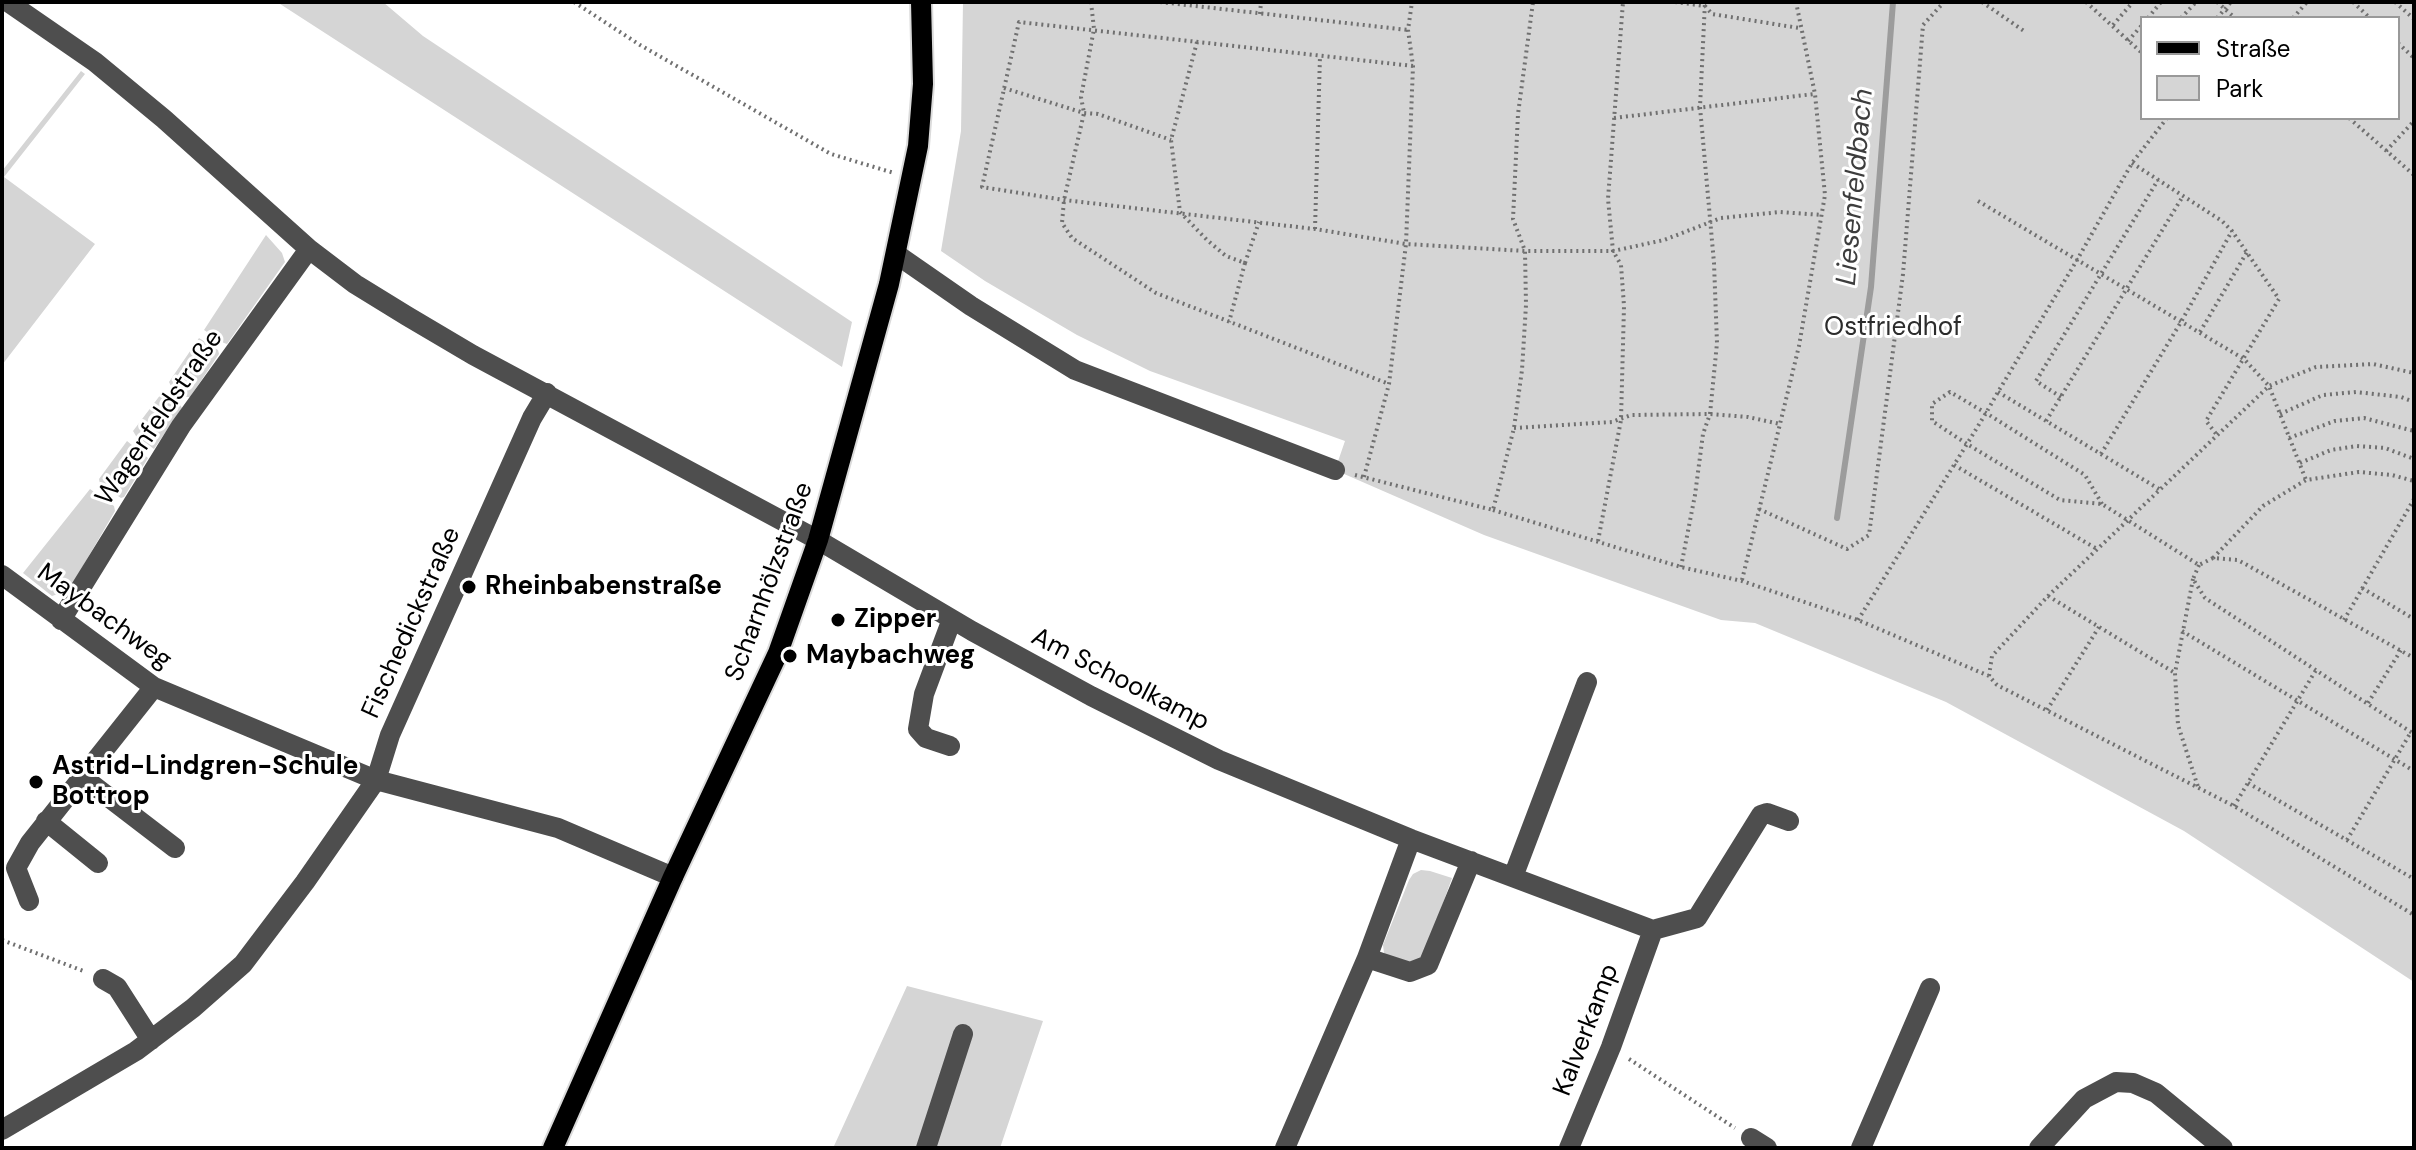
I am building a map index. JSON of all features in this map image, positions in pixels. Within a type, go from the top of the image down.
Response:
[{"type":"main road","name":"Scharnhölzstraße","points":[[553,1148],[673,877],[778,653],[818,540],[889,284],[918,146],[923,84],[921,2]]},
{"type":"street","points":[[8,2],[95,62],[164,119],[309,249],[355,284],[473,355],[818,540]]},
{"type":"street","name":"Wagenfeldstraße","points":[[61,620],[181,426],[309,249]]},
{"type":"street","points":[[896,254],[971,306],[1075,370],[1335,470]]},
{"type":"street","name":"Fischedickstraße","points":[[2,1130],[151,1040],[243,964],[305,882],[376,780],[390,735],[532,418],[547,393]]},
{"type":"street","name":"Am Schoolkamp","points":[[818,540],[1091,696],[1219,760],[1411,839],[1653,930]]},
{"type":"street","name":"Maybachweg","points":[[2,575],[154,687],[376,780],[558,828],[673,877]]},
{"type":"street","points":[[950,746],[926,738],[918,729],[924,694],[952,619]]},
{"type":"street","points":[[1513,877],[1587,682]]},
{"type":"street","points":[[29,901],[16,868],[30,843],[154,687]]},
{"type":"street","points":[[81,776],[175,848]]},
{"type":"street","points":[[1653,930],[1697,918],[1761,815],[1771,814],[1789,821]]},
{"type":"street","points":[[46,821],[98,863]]},
{"type":"street","points":[[1285,1148],[1367,958],[1411,839]]},
{"type":"street","points":[[1367,958],[1410,972],[1428,965],[1471,861]]},
{"type":"street","name":"Kalverkamp","points":[[1569,1148],[1611,1047],[1653,930]]},
{"type":"street","points":[[103,979],[117,987],[151,1040]]},
{"type":"street","points":[[1861,1148],[1930,988]]},
{"type":"street","points":[[926,1148],[963,1034]]},
{"type":"street","points":[[2039,1148],[2084,1099],[2116,1082],[2133,1083],[2156,1093],[2223,1148]]},
{"type":"path","points":[[574,2],[640,45],[831,154],[911,179]]},
{"type":"path","points":[[1091,2],[1094,29],[1081,97],[1084,113],[1064,200],[1062,223],[1072,238],[1156,293],[1389,384]]},
{"type":"path","points":[[1160,2],[1408,30]]},
{"type":"path","points":[[1260,14],[1261,2]]},
{"type":"path","points":[[1364,477],[1389,384],[1406,244],[1413,66],[1408,30],[1412,2]]},
{"type":"path","points":[[1493,510],[1514,428],[1522,370],[1525,251],[1513,219],[1518,114],[1533,2]]},
{"type":"path","points":[[1598,541],[1621,420],[1624,306],[1621,265],[1613,251],[1608,199],[1623,2]]},
{"type":"path","points":[[1675,2],[1705,4]]},
{"type":"path","points":[[1742,581],[1799,346],[1825,195],[1815,94],[1796,2]]},
{"type":"path","points":[[1759,509],[1847,549],[1869,535],[1903,274],[1923,25],[1944,2]]},
{"type":"path","points":[[1982,2],[2024,31]]},
{"type":"path","points":[[2086,2],[2140,51]]},
{"type":"path","points":[[2113,25],[2133,2]]},
{"type":"path","points":[[2217,2],[2233,16]]},
{"type":"path","points":[[2219,16],[2231,2]]},
{"type":"path","points":[[2353,2],[2368,16]]},
{"type":"path","points":[[2395,2],[2414,19]]},
{"type":"path","points":[[1705,4],[1712,14],[1800,28]]},
{"type":"path","points":[[1681,567],[1703,434],[1710,414],[1717,343],[1714,263],[1700,107],[1705,4]]},
{"type":"path","points":[[1413,66],[1019,22],[982,187],[1064,200],[1315,229],[1406,244],[1525,251],[1613,251],[1664,240],[1721,218],[1780,212],[1822,215]]},
{"type":"path","points":[[2128,41],[2140,27]]},
{"type":"path","points":[[1197,42],[1171,140],[1180,212],[1226,256],[1245,263]]},
{"type":"path","points":[[1315,229],[1320,55]]},
{"type":"path","points":[[1004,88],[1084,113],[1098,114],[1171,140]]},
{"type":"path","points":[[1614,118],[1815,94]]},
{"type":"path","points":[[1858,620],[1986,413],[2132,163],[2165,120]]},
{"type":"path","points":[[2351,120],[2413,172]]},
{"type":"path","points":[[2386,151],[2414,121]]},
{"type":"path","points":[[2132,163],[2222,221],[2279,299],[2206,421],[2217,435]]},
{"type":"path","points":[[2061,397],[2036,381],[2158,180]]},
{"type":"path","points":[[2046,421],[2183,196]]},
{"type":"path","points":[[1978,201],[2244,359],[2269,386],[2306,480]]},
{"type":"path","points":[[1229,322],[1259,222]]},
{"type":"path","points":[[2101,454],[2232,231]]},
{"type":"path","points":[[2200,332],[2247,252]]},
{"type":"path","points":[[1989,676],[1992,656],[2048,596],[2269,386],[2316,367],[2373,364],[2414,373]]},
{"type":"path","points":[[2102,504],[2060,500],[1932,421],[1932,404],[1950,392],[1986,413],[2085,475],[2102,504],[2199,565]]},
{"type":"path","points":[[1998,392],[2159,489]]},
{"type":"path","points":[[2280,414],[2323,395],[2356,392],[2401,397],[2414,402]]},
{"type":"path","points":[[1514,428],[1621,420],[1631,415],[1710,414],[1748,417],[1780,424]]},
{"type":"path","points":[[2289,438],[2335,421],[2364,418],[2414,431]]},
{"type":"path","points":[[2300,463],[2331,450],[2357,446],[2385,448],[2414,459]]},
{"type":"path","points":[[1954,465],[2097,549]]},
{"type":"path","points":[[1335,470],[1493,510],[1681,567],[1742,581],[1858,620],[1989,676],[1997,685],[2234,806],[2414,915]]},
{"type":"path","points":[[2198,787],[2178,725],[2175,673],[2193,579],[2199,565],[2213,558],[2263,506],[2306,480],[2359,472],[2414,481]]},
{"type":"path","points":[[2344,620],[2414,499]]},
{"type":"path","points":[[2213,558],[2238,560],[2414,658]]},
{"type":"path","points":[[2193,579],[2205,598],[2412,733],[2347,840]]},
{"type":"path","points":[[2362,588],[2414,619]]},
{"type":"path","points":[[2048,596],[2175,673]]},
{"type":"path","points":[[2047,711],[2099,627]]},
{"type":"path","points":[[2182,631],[2414,771]]},
{"type":"path","points":[[2368,703],[2401,650]]},
{"type":"path","points":[[2234,806],[2316,670]]},
{"type":"path","points":[[2248,783],[2414,879]]},
{"type":"path","points":[[2,940],[103,979]]},
{"type":"path","points":[[1611,1047],[1759,1143]]},
{"type":"green space","points":[[277,2],[383,2],[423,36],[852,322],[842,367]]},
{"type":"green space","name":"Ostfriedhof","points":[[963,2],[2414,2],[2414,982],[2184,831],[1946,702],[1755,623],[1721,620],[1484,535],[1335,470],[1345,441],[1150,371],[1077,335],[985,281],[941,251],[961,131]]},
{"type":"green space","points":[[81,71],[85,74],[4,177],[95,244],[2,365],[2,171]]},
{"type":"green space","points":[[266,235],[282,253],[285,262],[227,344],[224,343],[204,330]]},
{"type":"green space","points":[[199,338],[218,350],[219,354],[190,397],[185,397],[169,382]]},
{"type":"green space","points":[[161,394],[179,403],[182,408],[154,449],[133,431]]},
{"type":"green space","points":[[127,441],[148,458],[121,498],[100,484],[99,479]]},
{"type":"green space","points":[[90,489],[114,506],[115,511],[69,590],[52,596],[23,573]]},
{"type":"green space","points":[[1421,870],[1452,878],[1424,956],[1409,964],[1390,958],[1384,953],[1383,945],[1409,880]]},
{"type":"green space","points":[[907,986],[1043,1021],[1000,1148],[834,1146]]},
{"type":"waterway","name":"Liesenfeldbach","points":[[1837,518],[1871,287],[1893,2]]},
{"type":"place","name":"Rheinbabenstraße","points":[[469,587]]},
{"type":"place","name":"Zipper","points":[[838,620]]},
{"type":"place","name":"Maybachweg","points":[[790,656]]},
{"type":"place","name":"Astrid-Lindgren-Schule Bottrop","points":[[36,782]]}]
